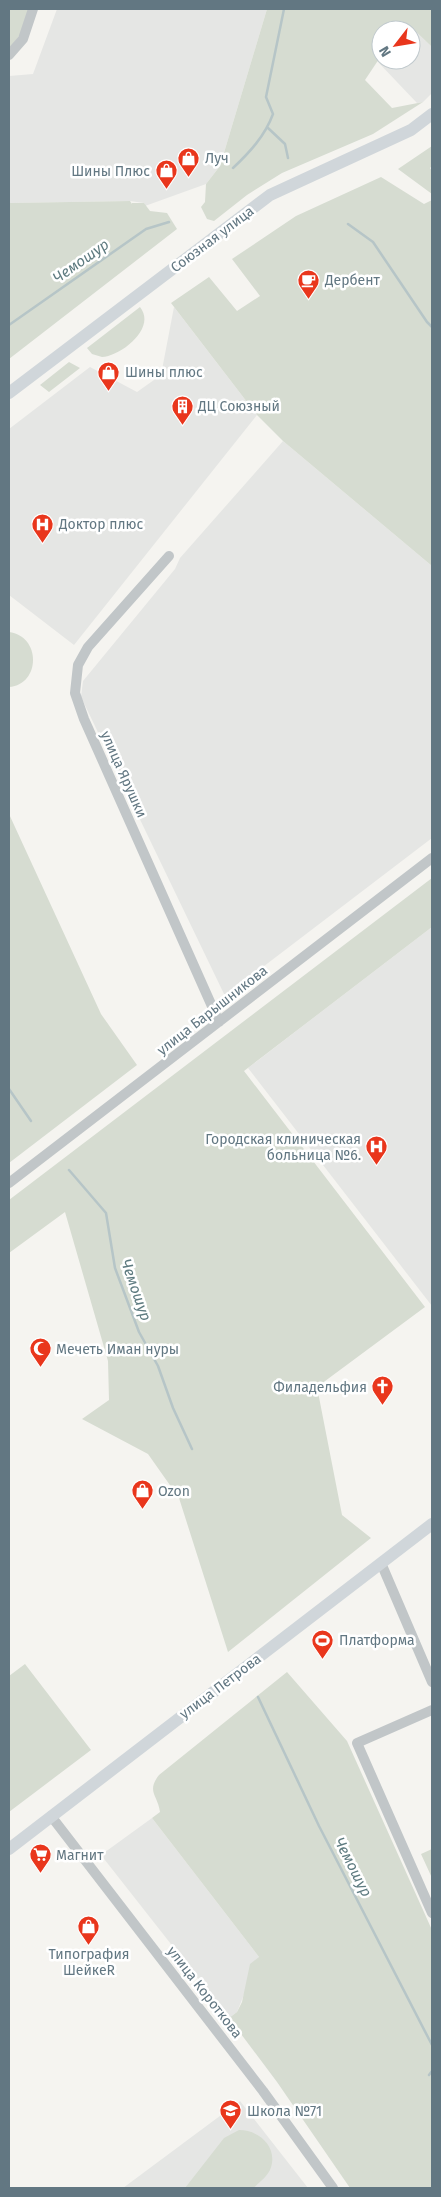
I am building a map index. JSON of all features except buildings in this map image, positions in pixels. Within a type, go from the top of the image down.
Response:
[{"type":"main road","name":"Союзная улица","points":[[9,393],[270,195],[411,130],[432,114]]},
{"type":"main road","name":"улица Петрова","points":[[9,1849],[432,1524]]},
{"type":"street","points":[[9,55],[23,39],[33,9]]},
{"type":"street","name":"улица Ярушки","points":[[169,556],[88,647],[78,665],[75,693],[88,728],[219,1022]]},
{"type":"street","name":"улица Барышникова","points":[[9,1183],[432,858]]},
{"type":"street","points":[[381,1563],[432,1682]]},
{"type":"street","points":[[432,1710],[357,1743],[432,1913]]},
{"type":"street","name":"улица Короткова","points":[[51,1816],[264,2091],[332,2188]]},
{"type":"shaded area","points":[[9,9],[29,9],[23,31],[9,49]]},
{"type":"shaded area","points":[[57,9],[267,9],[220,166],[206,184],[145,206],[144,203],[130,201],[9,203],[9,76],[33,74]]},
{"type":"shaded area","points":[[267,9],[432,9],[432,47],[421,36],[421,20],[371,20],[372,70],[365,80],[392,108],[423,102],[373,134],[282,173],[247,195],[214,221],[207,219],[201,207],[205,202],[206,184],[220,166]]},
{"type":"shaded area","points":[[421,36],[432,47],[432,93],[423,102],[417,103],[386,70],[421,70]]},
{"type":"shaded area","points":[[432,146],[432,166],[430,168],[432,171],[432,194],[398,169]]},
{"type":"shaded area","points":[[381,177],[424,204],[432,200],[432,566],[283,441],[257,415],[171,303],[209,277],[237,311],[260,296],[232,259],[296,216]]},
{"type":"shaded area","points":[[130,201],[132,204],[144,203],[150,211],[167,213],[177,229],[9,359],[9,203]]},
{"type":"shaded area","points":[[140,307],[144,315],[144,324],[134,340],[118,352],[110,355],[102,357],[92,354],[87,348]]},
{"type":"shaded area","points":[[174,307],[257,415],[74,645],[9,595],[9,429],[90,367],[137,392],[161,375]]},
{"type":"shaded area","points":[[69,362],[80,368],[49,392],[40,385]]},
{"type":"shaded area","points":[[283,441],[432,566],[432,838],[225,996],[81,697],[83,681],[175,569],[180,558]]},
{"type":"shaded area","points":[[9,632],[19,635],[27,642],[32,650],[33,660],[27,678],[19,684],[9,687]]},
{"type":"shaded area","points":[[9,814],[101,1014],[137,1065],[9,1163]]},
{"type":"shaded area","points":[[432,878],[432,927],[244,1071],[425,1307],[317,1387],[342,1515],[371,1538],[228,1652],[179,1498],[148,1454],[82,1419],[109,1400],[108,1361],[65,1212],[9,1253],[9,1200]]},
{"type":"shaded area","name":"Городская клиническая больница №6.","points":[[432,927],[432,1306],[248,1068]]},
{"type":"shaded area","points":[[25,1664],[91,1750],[9,1812],[9,1676]]},
{"type":"shaded area","points":[[287,1672],[347,1741],[432,1930],[432,2188],[350,2188],[277,2082],[229,2018],[237,2012],[242,2002],[250,1964],[259,1957],[152,1818],[160,1812],[153,1790],[159,1775]]},
{"type":"shaded area","points":[[152,1818],[259,1957],[237,2012],[229,2018],[101,1855]]},
{"type":"shaded area","points":[[432,1849],[432,1878],[421,1854]]},
{"type":"shaded area","name":"Школа №71","points":[[240,2101],[308,2188],[123,2188]]},
{"type":"shaded area","points":[[239,2130],[254,2133],[266,2142],[270,2148],[272,2162],[270,2170],[264,2178],[254,2188],[185,2188],[224,2138]]},
{"type":"waterway","name":"Чемошур","points":[[233,168],[256,144],[266,130],[273,114],[266,97],[284,9]]},
{"type":"waterway","points":[[268,128],[285,144],[288,158]]},
{"type":"waterway","name":"Чемошур","points":[[9,325],[146,229],[169,222]]},
{"type":"waterway","points":[[348,224],[373,242],[432,327]]},
{"type":"waterway","name":"Чемошур","points":[[9,1089],[31,1121]]},
{"type":"waterway","name":"Чемошур","points":[[69,1170],[106,1213],[115,1268],[139,1332],[158,1366],[173,1408],[192,1449]]},
{"type":"waterway","name":"Чемошур","points":[[258,1697],[319,1826],[432,2045]]},
{"type":"waterway","points":[[429,2075],[432,2071]]},
{"type":"place","name":"Луч","points":[[189,177]]},
{"type":"place","name":"Шины Плюс","points":[[166,190]]},
{"type":"place","name":"Дербент","points":[[309,299]]},
{"type":"place","name":"Шины плюс","points":[[109,391]]},
{"type":"place","name":"ДЦ Союзный","points":[[182,425]]},
{"type":"place","name":"Доктор плюс","points":[[43,543]]},
{"type":"place","name":"Городская клиническая больница №6.","points":[[377,1166]]},
{"type":"place","name":"Мечеть Иман нуры","points":[[40,1368]]},
{"type":"place","name":"Филадельфия","points":[[383,1406]]},
{"type":"place","name":"Ozon","points":[[142,1510]]},
{"type":"place","name":"Платформа","points":[[323,1659]]},
{"type":"place","name":"Магнит","points":[[40,1874]]},
{"type":"place","name":"Типография ШейкеR","points":[[89,1945]]},
{"type":"place","name":"Школа №71","points":[[231,2130]]}]
